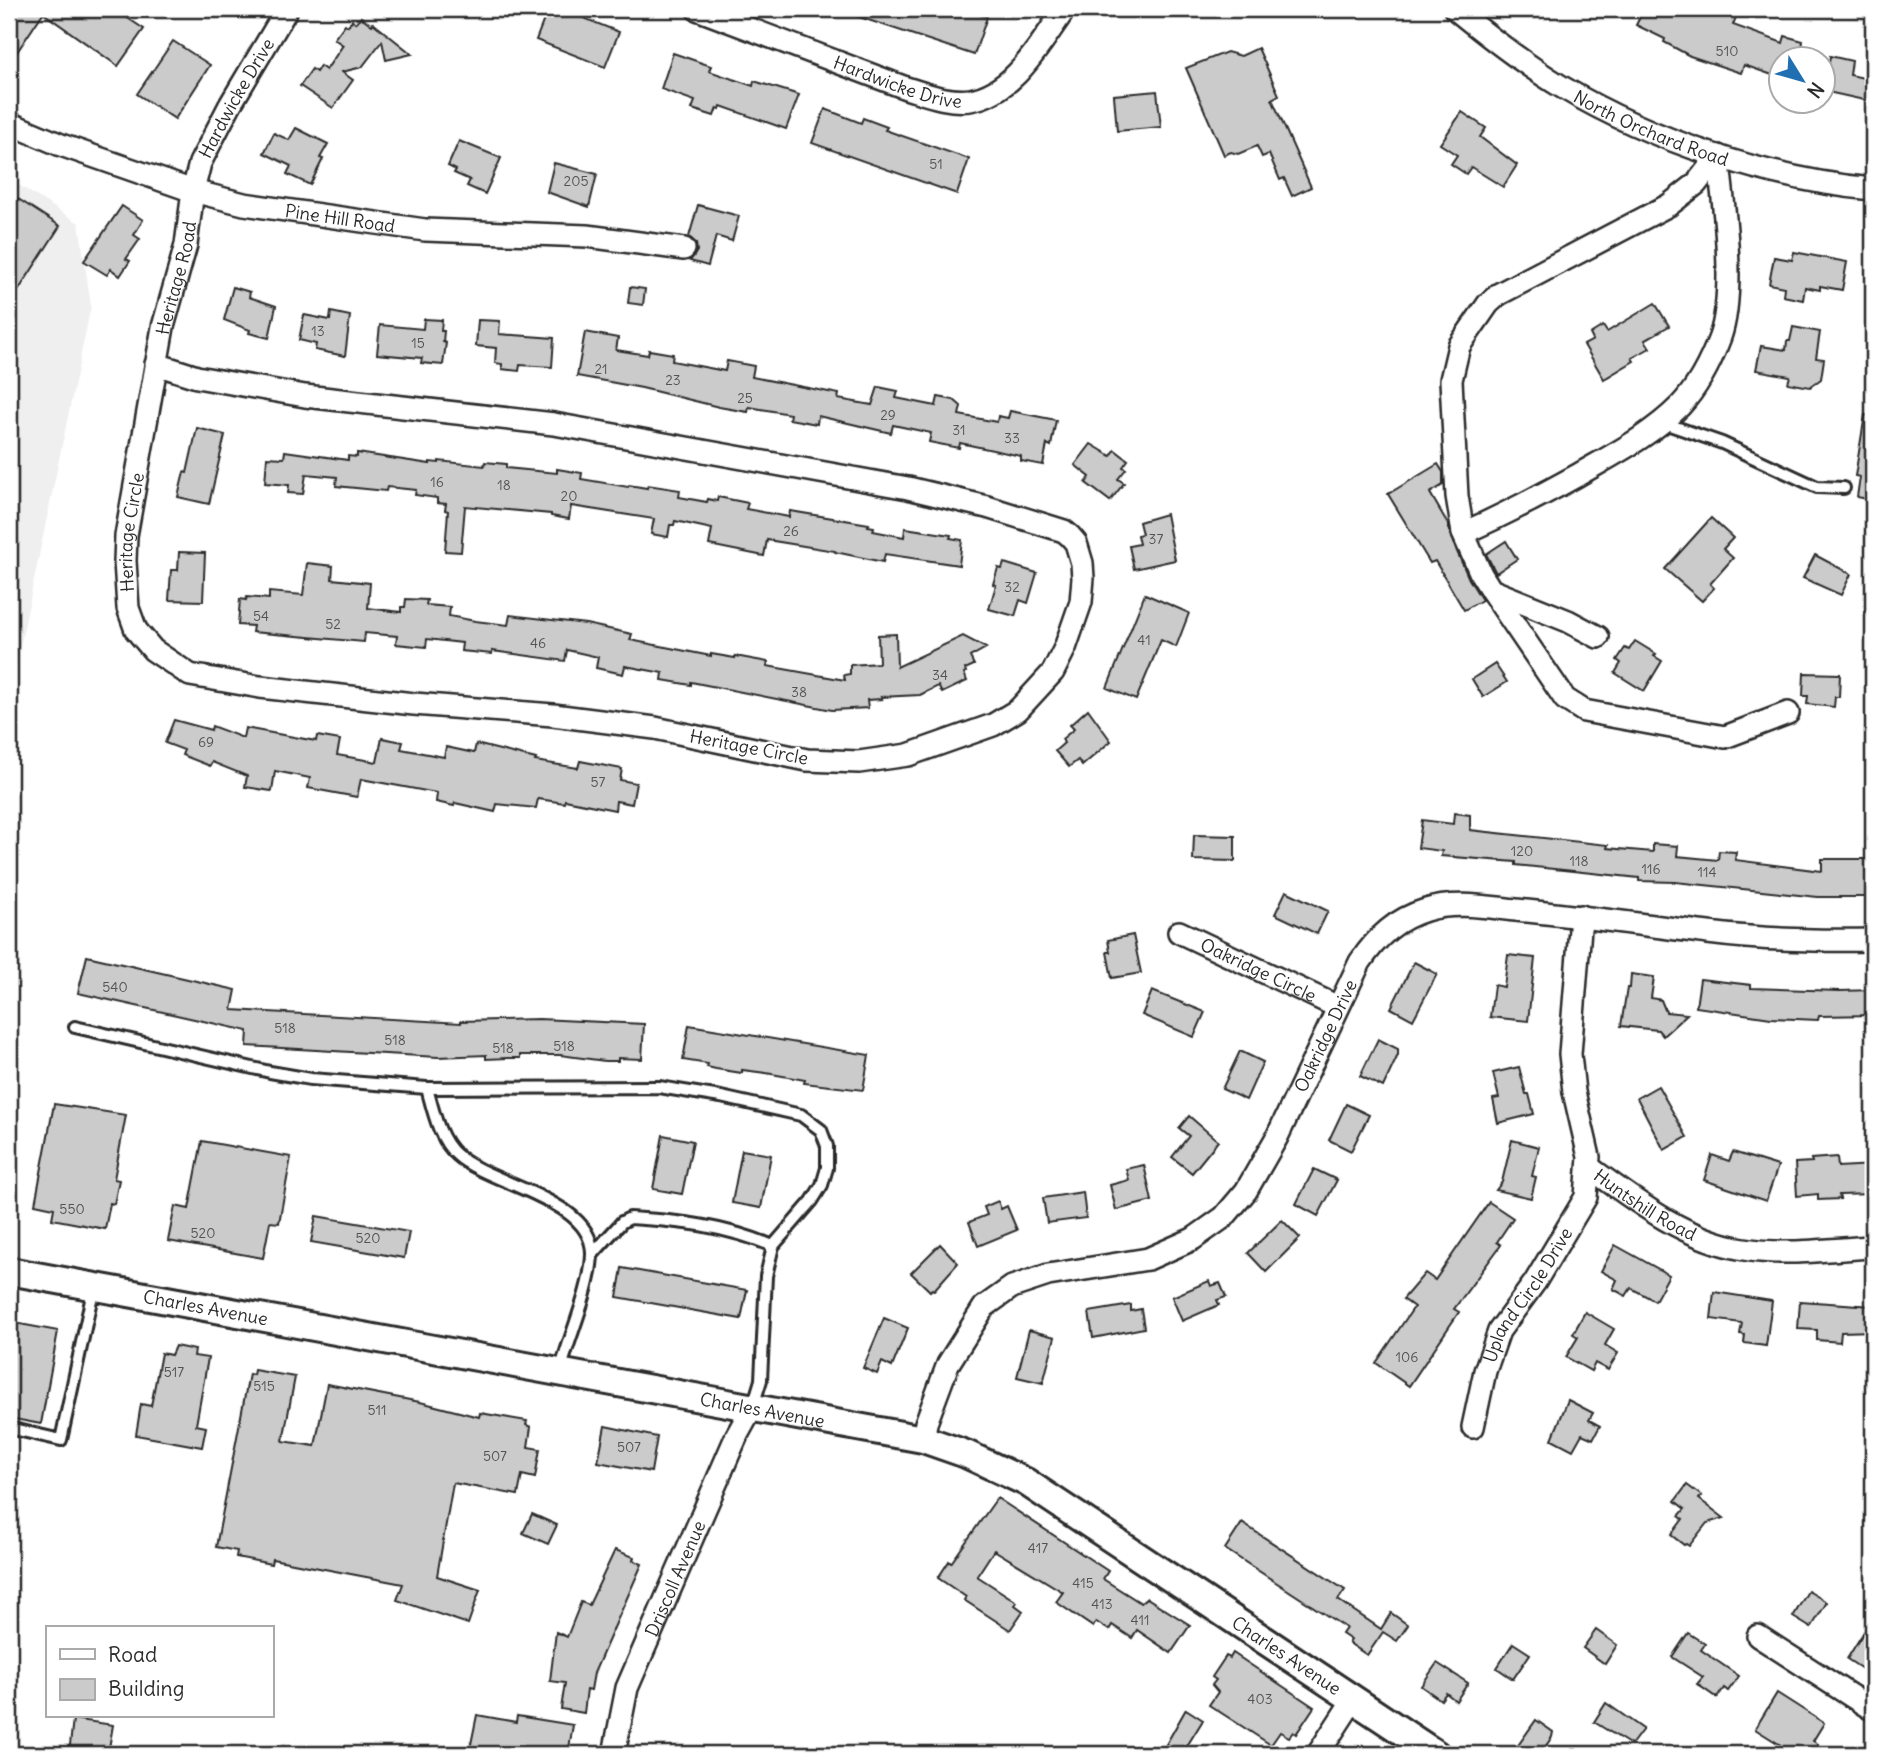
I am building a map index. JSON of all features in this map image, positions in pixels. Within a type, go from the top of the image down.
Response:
[{"type":"street","name":"Hardwicke Drive","points":[[193,191],[206,151],[287,9]]},
{"type":"street","name":"Hardwicke Drive","points":[[697,9],[906,88],[937,98],[968,100],[992,94],[1016,75],[1065,9]]},
{"type":"street","name":"North Orchard Road","points":[[1455,9],[1498,44],[1563,87],[1635,124],[1752,166],[1873,190]]},
{"type":"street","name":"Pine Hill Road","points":[[9,123],[61,145],[193,191],[244,204],[425,230],[587,236],[684,248]]},
{"type":"street","points":[[1464,533],[1502,517],[1630,446],[1681,406],[1699,381],[1720,337],[1727,300],[1724,209],[1718,156]]},
{"type":"street","points":[[1718,156],[1696,184],[1669,205],[1499,294],[1488,304],[1459,346],[1451,380],[1457,496],[1464,533],[1481,574],[1565,699],[1584,711],[1725,737],[1788,713]]},
{"type":"street","name":"Heritage Road","points":[[156,364],[163,327],[186,245],[193,191]]},
{"type":"street","name":"Heritage Circle","points":[[156,364],[197,377],[305,396],[554,424],[908,488],[987,506],[1063,531],[1076,542],[1082,563],[1081,602],[1065,648],[1053,672],[1018,710],[993,725],[947,743],[908,755],[859,762],[807,760],[655,728],[565,716],[312,693],[190,675],[153,650],[136,630],[128,608],[126,536],[156,364]]},
{"type":"street","points":[[1491,590],[1568,621],[1598,637]]},
{"type":"street","name":"Oakridge Drive","points":[[923,1439],[926,1423],[948,1364],[984,1307],[1012,1287],[1048,1275],[1148,1259],[1193,1240],[1224,1217],[1246,1191],[1277,1136],[1360,962],[1389,927],[1427,910],[1464,905],[1581,916],[1711,934],[1821,941],[1873,940]]},
{"type":"street","name":"Huntshill Road","points":[[1581,916],[1570,1054],[1574,1092],[1589,1167],[1643,1207],[1703,1237],[1742,1249],[1770,1252],[1873,1247]]},
{"type":"street","name":"Oakridge Circle","points":[[1180,932],[1338,1007]]},
{"type":"street","name":"Upland Circle Drive","points":[[1473,1427],[1485,1371],[1499,1331],[1535,1282],[1586,1197],[1589,1167]]},
{"type":"street","name":"Charles Avenue","points":[[9,1271],[923,1439],[966,1454],[1026,1482],[1436,1754]]},
{"type":"street","name":"Driscoll Avenue","points":[[614,1754],[627,1688],[737,1435],[753,1406]]},
{"type":"street","points":[[1758,1636],[1873,1710]]},
{"type":"street","points":[[1318,1754],[1353,1700]]},
{"type":"lane","points":[[1661,422],[1722,443],[1817,487],[1844,488]]},
{"type":"lane","points":[[75,1027],[311,1079],[427,1088],[659,1087],[721,1097],[801,1115],[821,1130],[827,1146],[827,1168],[822,1185],[812,1200],[773,1246],[766,1276],[761,1380],[753,1406]]},
{"type":"lane","points":[[427,1088],[433,1112],[448,1146],[456,1155],[476,1170],[538,1194],[558,1206],[583,1226],[591,1239],[592,1255],[588,1281],[567,1341],[560,1372]]},
{"type":"lane","points":[[592,1255],[622,1222],[630,1218],[685,1222],[743,1233],[773,1246]]},
{"type":"lane","points":[[9,1428],[61,1440],[94,1286]]},
{"type":"shaded area","points":[[9,179],[79,223],[91,306],[9,700]]},
{"type":"building","points":[[9,9],[114,9],[144,29],[118,66],[43,13],[9,64]]},
{"type":"building","points":[[548,9],[565,9],[619,32],[605,67],[536,40]]},
{"type":"building","points":[[844,9],[961,9],[987,17],[974,55],[844,12]]},
{"type":"building","points":[[1644,9],[1712,9],[1736,17],[1733,25],[1783,43],[1785,36],[1803,41],[1802,46],[1766,46],[1766,73],[1744,65],[1741,73],[1690,56],[1664,42],[1665,39],[1636,25]]},
{"type":"building","points":[[361,17],[372,25],[373,23],[412,54],[386,60],[382,41],[362,67],[342,72],[353,80],[333,108],[300,86],[312,69],[316,72],[320,66],[326,70],[343,45],[334,39],[345,24],[348,26],[352,20],[356,23]]},
{"type":"building","points":[[173,41],[210,65],[175,119],[137,94]]},
{"type":"building","points":[[1258,48],[1279,95],[1272,99],[1311,187],[1292,196],[1284,178],[1280,180],[1269,154],[1262,157],[1257,146],[1238,154],[1231,152],[1224,155],[1186,68],[1227,52],[1241,56]]},
{"type":"building","points":[[673,53],[711,66],[709,71],[753,86],[754,81],[799,95],[786,129],[721,106],[720,109],[717,108],[714,116],[692,109],[695,101],[661,89]]},
{"type":"building","points":[[1836,57],[1852,61],[1850,75],[1873,80],[1873,102],[1836,94]]},
{"type":"building","points":[[1157,91],[1161,127],[1117,131],[1114,95]]},
{"type":"building","points":[[825,109],[861,123],[863,118],[887,127],[885,130],[969,159],[957,194],[812,143]]},
{"type":"building","points":[[1462,112],[1486,128],[1480,137],[1517,165],[1503,187],[1471,167],[1466,174],[1451,164],[1457,155],[1440,144]]},
{"type":"building","points":[[296,128],[328,144],[310,185],[287,174],[291,166],[264,153],[274,133],[289,140]]},
{"type":"building","points":[[459,141],[501,158],[485,194],[467,186],[470,180],[454,173],[456,170],[448,166]]},
{"type":"building","points":[[554,163],[597,174],[589,207],[547,192]]},
{"type":"building","points":[[9,193],[60,226],[9,305]]},
{"type":"building","points":[[698,205],[739,216],[732,241],[716,236],[708,266],[690,261],[697,251],[696,243],[689,237]]},
{"type":"building","points":[[122,206],[143,220],[134,235],[140,239],[126,259],[130,261],[120,276],[111,269],[107,275],[84,261]]},
{"type":"building","points":[[1794,252],[1847,262],[1842,290],[1820,286],[1820,290],[1805,287],[1803,300],[1783,296],[1784,287],[1769,284],[1774,257],[1792,260]]},
{"type":"building","points":[[233,287],[250,292],[249,297],[276,306],[269,338],[249,333],[250,330],[224,320]]},
{"type":"building","points":[[630,287],[645,289],[643,305],[628,303]]},
{"type":"building","points":[[1655,303],[1669,326],[1645,340],[1650,348],[1604,379],[1584,345],[1593,340],[1590,334],[1603,326],[1607,332]]},
{"type":"building","points":[[331,312],[350,316],[345,356],[315,350],[316,344],[299,340],[304,315],[330,320]]},
{"type":"building","points":[[424,319],[442,320],[441,331],[444,331],[443,342],[446,343],[443,365],[421,363],[422,358],[377,354],[380,325],[423,329]]},
{"type":"building","points":[[478,320],[500,321],[499,334],[554,338],[552,367],[520,365],[519,371],[502,369],[502,364],[495,363],[496,348],[476,346]]},
{"type":"building","points":[[1793,327],[1820,332],[1816,358],[1824,359],[1821,379],[1810,387],[1788,383],[1790,376],[1756,370],[1761,346],[1786,350]]},
{"type":"building","points":[[585,332],[618,338],[616,350],[648,355],[649,350],[673,354],[672,361],[725,371],[727,361],[754,366],[752,377],[839,394],[838,399],[872,405],[878,387],[898,391],[896,398],[936,406],[938,397],[954,400],[961,406],[959,415],[997,422],[998,416],[1008,418],[1010,411],[1056,420],[1051,446],[1047,444],[1043,465],[1021,461],[1021,456],[960,443],[959,448],[929,442],[931,433],[893,425],[891,433],[818,416],[817,424],[789,419],[790,414],[749,407],[748,412],[719,407],[642,388],[577,376]]},
{"type":"building","points":[[1865,415],[1873,416],[1873,500],[1857,497],[1860,477],[1855,476]]},
{"type":"building","points":[[197,428],[225,435],[209,504],[178,497],[184,472],[187,473]]},
{"type":"building","points":[[1091,444],[1111,456],[1115,450],[1128,460],[1123,467],[1126,469],[1118,479],[1124,483],[1110,501],[1086,483],[1090,477],[1075,465]]},
{"type":"building","points":[[285,451],[348,460],[348,456],[357,457],[357,453],[430,464],[439,461],[484,466],[485,462],[506,464],[506,468],[557,473],[557,469],[582,473],[581,479],[628,487],[647,488],[648,485],[680,490],[679,497],[707,502],[708,499],[717,501],[718,497],[748,503],[746,509],[789,517],[790,511],[869,524],[868,526],[874,527],[873,531],[904,537],[905,528],[951,535],[950,538],[962,540],[959,565],[885,554],[883,562],[767,540],[764,556],[709,545],[712,529],[675,521],[674,525],[670,525],[668,537],[651,534],[654,519],[571,506],[569,519],[551,514],[465,506],[461,552],[445,551],[448,511],[445,510],[446,504],[437,503],[437,498],[415,495],[416,490],[387,487],[386,491],[336,486],[337,477],[306,474],[303,494],[288,493],[289,485],[265,483],[267,457],[284,458]]},
{"type":"building","points":[[1438,464],[1443,472],[1443,485],[1430,493],[1448,524],[1451,538],[1469,579],[1482,600],[1464,610],[1435,561],[1430,563],[1388,494]]},
{"type":"building","points":[[1166,514],[1175,560],[1134,569],[1129,546],[1139,544],[1137,535],[1142,534],[1139,522]]},
{"type":"building","points":[[1711,518],[1733,538],[1723,549],[1733,558],[1710,584],[1714,588],[1702,601],[1665,569]]},
{"type":"building","points":[[1506,541],[1517,559],[1496,573],[1486,554]]},
{"type":"building","points":[[179,552],[205,553],[203,601],[169,600],[171,570],[178,570]]},
{"type":"building","points":[[1815,555],[1851,574],[1841,595],[1803,578]]},
{"type":"building","points":[[307,563],[333,566],[332,579],[370,583],[368,608],[401,612],[406,599],[427,600],[426,605],[450,607],[449,616],[475,621],[508,625],[510,615],[586,624],[632,634],[630,640],[711,656],[735,656],[768,662],[767,666],[845,680],[844,675],[850,674],[850,665],[879,663],[878,635],[896,634],[897,667],[963,636],[986,648],[970,657],[974,665],[965,669],[967,681],[942,693],[938,686],[920,695],[867,700],[868,708],[832,710],[691,682],[691,685],[662,680],[663,673],[625,666],[623,674],[596,668],[598,657],[567,650],[565,661],[492,651],[492,654],[461,651],[462,643],[427,639],[426,647],[396,644],[397,636],[365,633],[364,642],[252,632],[253,626],[238,625],[240,599],[269,599],[269,592],[303,595]]},
{"type":"building","points":[[1004,563],[1037,573],[1028,603],[1020,600],[1015,616],[989,609],[998,568],[1002,569]]},
{"type":"building","points":[[1145,594],[1189,613],[1176,647],[1161,640],[1136,700],[1107,688]]},
{"type":"building","points":[[1635,641],[1662,661],[1644,691],[1615,673],[1621,663],[1617,660],[1625,648],[1629,650]]},
{"type":"building","points":[[1495,664],[1507,682],[1483,697],[1472,679]]},
{"type":"building","points":[[1804,673],[1840,674],[1839,697],[1835,697],[1834,707],[1807,704],[1808,696],[1803,696]]},
{"type":"building","points":[[1088,709],[1111,741],[1082,766],[1078,760],[1069,767],[1055,751],[1064,743],[1062,739],[1074,729],[1070,725]]},
{"type":"building","points":[[174,720],[211,730],[212,726],[243,738],[245,728],[316,741],[317,736],[340,740],[337,755],[377,762],[382,738],[403,742],[401,749],[444,757],[446,747],[474,753],[476,744],[536,759],[535,761],[578,768],[580,761],[622,769],[620,780],[636,783],[632,804],[616,801],[615,810],[565,800],[564,803],[538,799],[536,808],[497,804],[495,812],[455,803],[454,806],[436,802],[437,793],[361,779],[357,797],[308,788],[310,778],[275,771],[272,791],[245,787],[247,776],[212,762],[210,766],[182,755],[184,750],[165,743]]},
{"type":"building","points":[[1454,813],[1470,815],[1470,830],[1653,852],[1653,844],[1678,846],[1677,856],[1718,860],[1719,851],[1736,852],[1735,860],[1822,871],[1822,859],[1870,859],[1869,897],[1818,897],[1675,882],[1639,881],[1639,878],[1516,865],[1516,862],[1441,856],[1442,851],[1418,848],[1422,820],[1453,824]]},
{"type":"building","points":[[1194,835],[1235,836],[1235,861],[1193,860]]},
{"type":"building","points":[[1286,891],[1328,911],[1317,934],[1275,914]]},
{"type":"building","points":[[1133,935],[1141,973],[1112,978],[1107,952],[1110,952],[1108,940]]},
{"type":"building","points":[[1508,955],[1535,958],[1528,1021],[1490,1017],[1494,985],[1504,987]]},
{"type":"building","points":[[87,956],[236,990],[232,1010],[461,1023],[539,1019],[644,1024],[642,1059],[618,1058],[618,1061],[605,1061],[560,1055],[520,1055],[520,1058],[486,1059],[486,1055],[438,1057],[247,1046],[248,1031],[78,993]]},
{"type":"building","points":[[1414,962],[1437,974],[1413,1020],[1391,1008]]},
{"type":"building","points":[[1631,974],[1654,977],[1651,998],[1661,1000],[1666,1012],[1687,1014],[1663,1036],[1658,1030],[1621,1026]]},
{"type":"building","points":[[1700,979],[1751,985],[1751,988],[1873,990],[1873,1015],[1819,1016],[1818,1020],[1771,1018],[1696,1007]]},
{"type":"building","points":[[1152,991],[1205,1012],[1194,1037],[1142,1015]]},
{"type":"building","points":[[689,1025],[869,1055],[863,1090],[804,1083],[805,1080],[766,1073],[716,1069],[707,1067],[708,1064],[683,1060]]},
{"type":"building","points":[[1378,1039],[1398,1049],[1398,1055],[1383,1087],[1360,1076]]},
{"type":"building","points":[[1240,1051],[1263,1062],[1246,1100],[1222,1089]]},
{"type":"building","points":[[1519,1067],[1534,1114],[1498,1123],[1493,1099],[1499,1098],[1493,1073]]},
{"type":"building","points":[[1658,1086],[1687,1137],[1664,1150],[1637,1098]]},
{"type":"building","points":[[54,1104],[126,1115],[114,1179],[119,1180],[114,1204],[110,1203],[105,1229],[52,1219],[54,1208],[35,1204]]},
{"type":"building","points":[[1346,1104],[1369,1115],[1351,1151],[1329,1140]]},
{"type":"building","points":[[1189,1116],[1218,1141],[1192,1173],[1172,1157],[1189,1136],[1179,1128]]},
{"type":"building","points":[[663,1135],[693,1141],[682,1194],[653,1189]]},
{"type":"building","points":[[1512,1140],[1539,1147],[1532,1176],[1536,1177],[1531,1198],[1496,1190],[1502,1182]]},
{"type":"building","points":[[202,1141],[291,1157],[279,1223],[270,1222],[263,1258],[168,1241],[175,1206],[189,1209]]},
{"type":"building","points":[[742,1150],[771,1155],[761,1208],[732,1203]]},
{"type":"building","points":[[1733,1152],[1778,1166],[1766,1201],[1704,1180],[1712,1155],[1729,1161]]},
{"type":"building","points":[[1837,1157],[1838,1167],[1873,1165],[1873,1194],[1839,1195],[1840,1199],[1818,1200],[1818,1194],[1797,1196],[1795,1163]]},
{"type":"building","points":[[1144,1165],[1152,1201],[1116,1210],[1110,1185],[1129,1180],[1126,1169]]},
{"type":"building","points":[[1314,1169],[1337,1180],[1318,1216],[1296,1204]]},
{"type":"building","points":[[1083,1192],[1086,1218],[1047,1223],[1043,1198]]},
{"type":"building","points":[[998,1201],[1001,1209],[1007,1206],[1017,1230],[978,1246],[969,1222],[987,1215],[984,1207]]},
{"type":"building","points":[[1489,1202],[1513,1218],[1497,1242],[1501,1245],[1454,1309],[1459,1312],[1409,1386],[1376,1363],[1414,1307],[1403,1299],[1425,1273],[1435,1280]]},
{"type":"building","points":[[316,1216],[409,1232],[404,1258],[311,1242]]},
{"type":"building","points":[[1282,1220],[1300,1238],[1266,1272],[1248,1253]]},
{"type":"building","points":[[940,1244],[958,1263],[934,1290],[930,1291],[911,1273]]},
{"type":"building","points":[[1615,1245],[1669,1275],[1655,1301],[1631,1288],[1626,1296],[1613,1289],[1617,1280],[1601,1271]]},
{"type":"building","points":[[622,1268],[747,1290],[741,1319],[617,1297]]},
{"type":"building","points":[[1209,1281],[1211,1286],[1220,1283],[1226,1297],[1217,1300],[1219,1305],[1182,1321],[1172,1297]]},
{"type":"building","points":[[1714,1292],[1772,1301],[1766,1346],[1744,1343],[1745,1335],[1740,1334],[1742,1323],[1711,1319]]},
{"type":"building","points":[[1800,1301],[1873,1306],[1873,1331],[1841,1332],[1840,1342],[1817,1340],[1817,1330],[1798,1329]]},
{"type":"building","points":[[1131,1305],[1131,1311],[1141,1309],[1144,1328],[1093,1338],[1089,1312]]},
{"type":"building","points":[[1585,1312],[1614,1329],[1605,1345],[1618,1353],[1608,1370],[1595,1363],[1591,1371],[1566,1357],[1578,1337],[1573,1334]]},
{"type":"building","points":[[884,1318],[908,1328],[892,1367],[882,1362],[877,1374],[863,1368]]},
{"type":"building","points":[[9,1322],[58,1331],[41,1424],[9,1418]]},
{"type":"building","points":[[1029,1330],[1055,1337],[1043,1383],[1017,1377]]},
{"type":"building","points":[[175,1346],[195,1350],[194,1356],[208,1358],[196,1425],[206,1427],[202,1447],[136,1435],[141,1404],[151,1406],[161,1353],[171,1355]]},
{"type":"building","points":[[254,1370],[295,1377],[283,1441],[315,1446],[327,1384],[420,1402],[479,1417],[480,1413],[527,1421],[526,1425],[531,1427],[528,1447],[540,1449],[535,1478],[522,1475],[518,1495],[453,1483],[437,1576],[480,1590],[468,1624],[397,1600],[403,1584],[272,1559],[271,1564],[236,1557],[237,1551],[216,1547],[249,1374],[253,1375]]},
{"type":"building","points":[[1568,1400],[1593,1413],[1589,1420],[1600,1426],[1593,1439],[1582,1434],[1573,1450],[1552,1439]]},
{"type":"building","points":[[605,1426],[657,1437],[651,1472],[598,1462]]},
{"type":"building","points":[[1687,1485],[1702,1496],[1699,1499],[1724,1518],[1707,1523],[1689,1546],[1671,1535],[1683,1519],[1679,1516],[1685,1509],[1675,1501]]},
{"type":"building","points":[[997,1498],[1108,1571],[1103,1579],[1141,1603],[1147,1598],[1190,1625],[1171,1653],[1137,1630],[1132,1638],[1112,1625],[1109,1630],[1096,1622],[1093,1627],[1056,1602],[1063,1592],[994,1550],[977,1576],[1017,1602],[1015,1605],[1023,1611],[1010,1630],[964,1600],[966,1597],[938,1578]]},
{"type":"building","points":[[532,1514],[557,1525],[548,1544],[523,1533]]},
{"type":"building","points":[[1242,1523],[1345,1590],[1338,1600],[1381,1629],[1391,1613],[1408,1625],[1397,1641],[1383,1632],[1367,1655],[1349,1643],[1351,1640],[1342,1634],[1346,1628],[1225,1549]]},
{"type":"building","points":[[615,1550],[634,1557],[633,1560],[642,1564],[594,1673],[591,1690],[587,1689],[584,1713],[561,1709],[565,1683],[550,1681],[556,1632],[567,1637],[581,1602],[589,1605]]},
{"type":"building","points":[[1808,1591],[1827,1602],[1811,1628],[1793,1617]]},
{"type":"building","points":[[1873,1617],[1873,1676],[1847,1659]]},
{"type":"building","points":[[1596,1630],[1617,1645],[1605,1664],[1583,1648]]},
{"type":"building","points":[[1688,1633],[1705,1644],[1701,1650],[1739,1676],[1728,1691],[1724,1688],[1717,1698],[1697,1684],[1703,1677],[1672,1657]]},
{"type":"building","points":[[1513,1643],[1530,1654],[1513,1679],[1497,1668]]},
{"type":"building","points":[[1233,1653],[1314,1707],[1296,1734],[1293,1732],[1289,1737],[1280,1732],[1271,1745],[1209,1705],[1218,1692],[1212,1685],[1216,1680],[1212,1677],[1226,1656],[1230,1658]]},
{"type":"building","points":[[1437,1663],[1468,1683],[1456,1701],[1446,1693],[1441,1700],[1421,1686]]},
{"type":"building","points":[[1777,1693],[1824,1723],[1813,1741],[1818,1744],[1811,1754],[1784,1754],[1787,1749],[1755,1729]]},
{"type":"building","points":[[1606,1703],[1643,1729],[1631,1745],[1594,1722]]},
{"type":"building","points":[[1186,1709],[1203,1720],[1182,1754],[1173,1754],[1164,1748]]},
{"type":"building","points":[[477,1715],[516,1722],[517,1716],[573,1725],[568,1754],[469,1754]]},
{"type":"building","points":[[73,1719],[113,1725],[108,1754],[69,1754]]},
{"type":"building","points":[[1536,1720],[1553,1732],[1540,1754],[1512,1754]]}]
